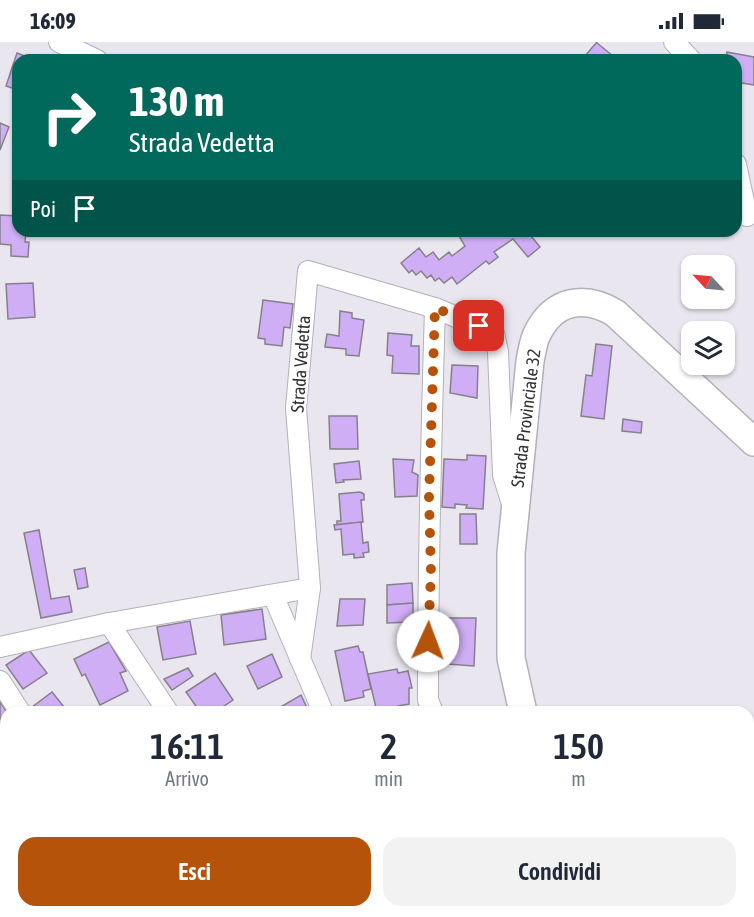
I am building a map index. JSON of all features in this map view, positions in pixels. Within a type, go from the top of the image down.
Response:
[{"type":"main road","name":"Strada Provinciale 32","points":[[522,706],[511,658],[511,553],[530,361],[537,334],[550,316],[569,303],[599,303],[615,313],[754,442]]},
{"type":"street","points":[[59,42],[84,54]]},
{"type":"street","points":[[674,42],[685,54]]},
{"type":"street","points":[[742,192],[747,216]]},
{"type":"street","name":"Strada Vedetta","points":[[300,659],[310,588],[297,408],[309,271],[435,308],[494,333],[498,352],[503,475],[516,513]]},
{"type":"street","points":[[430,706],[428,700],[431,573],[429,497],[435,308]]},
{"type":"street","points":[[0,647],[109,623],[310,588]]},
{"type":"street","points":[[273,595],[320,706]]},
{"type":"street","points":[[109,623],[164,706]]},
{"type":"street","points":[[0,681],[16,706]]},
{"type":"building","points":[[597,42],[611,54],[586,54]]},
{"type":"building","points":[[742,55],[754,57],[754,85],[742,83]]},
{"type":"building","points":[[12,68],[12,88],[6,86]]},
{"type":"building","points":[[0,123],[9,127],[0,150]]},
{"type":"building","points":[[0,215],[12,216],[12,237],[25,237],[25,242],[29,242],[28,257],[11,256],[11,245],[0,244]]},
{"type":"building","points":[[460,237],[532,237],[540,247],[528,257],[513,239],[494,252],[498,257],[489,264],[486,261],[457,284],[452,277],[444,283],[439,278],[435,281],[431,275],[427,278],[421,271],[416,275],[412,270],[409,273],[401,263],[419,248],[426,257],[433,252],[439,260],[449,252],[452,256],[465,246]]},
{"type":"building","points":[[33,283],[35,317],[8,319],[6,284]]},
{"type":"building","points":[[263,300],[293,304],[290,328],[284,327],[282,346],[265,344],[265,339],[258,338]]},
{"type":"building","points":[[340,311],[352,313],[352,318],[364,320],[359,356],[346,355],[346,349],[325,347],[327,334],[339,336]]},
{"type":"building","points":[[388,333],[412,335],[411,346],[419,346],[419,374],[392,373],[393,356],[387,355]]},
{"type":"building","points":[[596,344],[612,346],[604,419],[581,416],[586,375],[592,376]]},
{"type":"building","points":[[452,365],[478,366],[477,398],[450,393]]},
{"type":"building","points":[[329,416],[357,416],[358,449],[330,449]]},
{"type":"building","points":[[623,419],[642,422],[641,433],[622,431]]},
{"type":"building","points":[[467,455],[486,456],[483,509],[466,508],[467,505],[455,504],[455,508],[442,507],[444,459],[467,460]]},
{"type":"building","points":[[393,459],[414,460],[412,472],[418,475],[417,496],[395,497]]},
{"type":"building","points":[[359,461],[361,479],[343,480],[344,482],[336,483],[334,464]]},
{"type":"building","points":[[360,492],[364,494],[364,500],[361,500],[363,522],[337,525],[337,521],[341,521],[339,494]]},
{"type":"building","points":[[460,514],[476,514],[477,544],[460,544]]},
{"type":"building","points":[[361,522],[363,543],[368,542],[369,552],[363,553],[364,557],[354,558],[354,554],[343,555],[341,529],[335,530],[334,525]]},
{"type":"building","points":[[39,530],[51,599],[69,596],[72,612],[41,618],[24,533]]},
{"type":"building","points":[[85,568],[88,587],[78,589],[74,570]]},
{"type":"building","points":[[412,583],[413,603],[387,605],[387,585]]},
{"type":"building","points":[[340,599],[365,599],[363,625],[337,626]]},
{"type":"building","points":[[413,603],[413,622],[387,623],[387,605]]},
{"type":"building","points":[[262,609],[266,639],[224,645],[221,615]]},
{"type":"building","points":[[449,618],[476,618],[474,666],[447,664],[443,660],[445,622]]},
{"type":"building","points":[[190,621],[196,654],[163,660],[157,627]]},
{"type":"building","points":[[109,642],[126,671],[120,673],[128,691],[100,705],[85,674],[82,676],[74,659]]},
{"type":"building","points":[[358,646],[360,652],[363,652],[371,689],[363,691],[364,697],[345,701],[335,651]]},
{"type":"building","points":[[29,650],[47,673],[23,689],[6,665]]},
{"type":"building","points":[[272,654],[282,677],[258,689],[247,666]]},
{"type":"building","points":[[188,668],[193,676],[172,690],[164,679]]},
{"type":"building","points":[[397,669],[398,673],[408,671],[412,688],[409,688],[409,704],[376,706],[368,674]]},
{"type":"building","points":[[215,673],[233,700],[224,706],[196,706],[186,692]]},
{"type":"building","points":[[52,692],[63,706],[34,706]]},
{"type":"building","points":[[301,695],[306,706],[282,706]]},
{"type":"route","points":[[428,641],[431,573],[429,497],[435,308],[479,326]]}]
